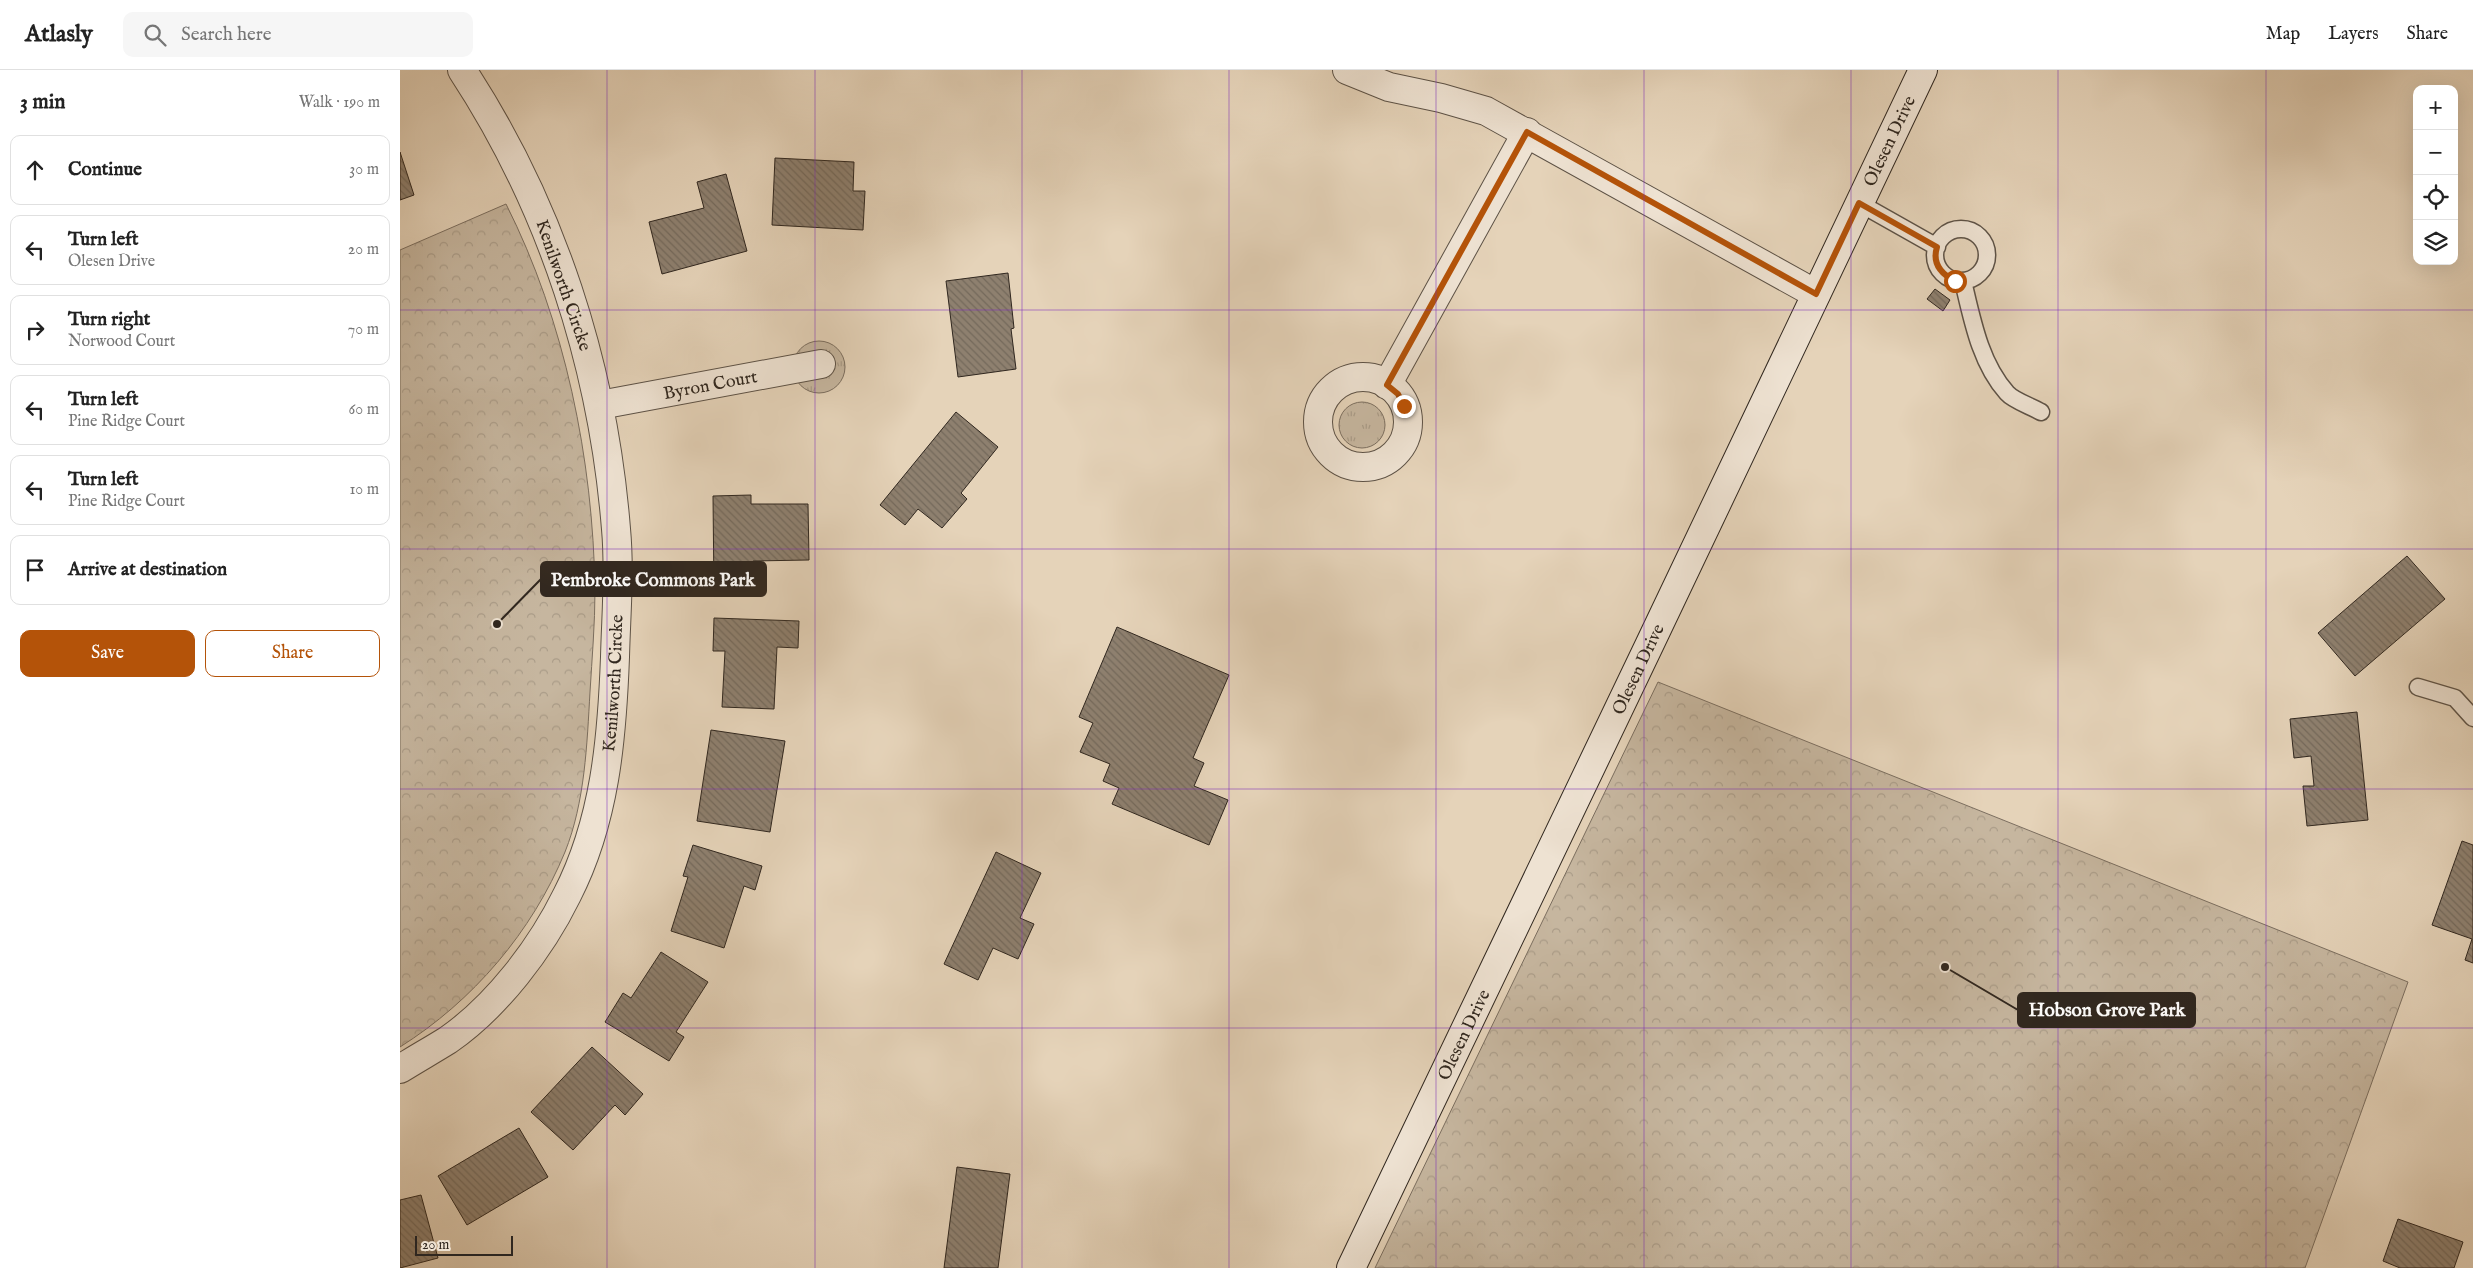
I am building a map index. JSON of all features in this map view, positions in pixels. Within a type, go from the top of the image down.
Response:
[{"type":"street","name":"Kenilworth Circke","points":[[400,1069],[449,1039],[471,1021],[526,962],[568,895],[596,823],[606,776],[614,701],[618,575],[616,529],[600,404],[586,343],[558,259],[522,174],[462,70]]},
{"type":"street","points":[[1347,70],[1389,87],[1441,98],[1486,111],[1527,132],[1816,294]]},
{"type":"street","name":"Olesen Drive","points":[[1351,1268],[1522,914],[1923,70]]},
{"type":"street","points":[[1387,385],[1527,132]]},
{"type":"street","name":"Byron Court","points":[[600,404],[821,364]]},
{"type":"lane","points":[[1859,203],[1937,247]]},
{"type":"lane","points":[[1961,229],[1973,232],[1983,240],[1987,252],[1986,265],[1979,275],[1963,281],[1955,281],[1944,276],[1936,265],[1937,247],[1939,241],[1948,232],[1961,229]]},
{"type":"lane","points":[[1963,281],[1975,330],[1988,362],[2008,394],[2041,412]]},
{"type":"lane","points":[[2418,687],[2455,698],[2473,718]]},
{"type":"green space","points":[[506,204],[527,249],[545,295],[560,343],[582,441],[589,491],[595,603],[584,773],[577,813],[565,852],[536,910],[518,937],[476,986],[427,1029],[400,1047],[400,250]]},
{"type":"green space","points":[[819,341],[829,343],[837,349],[843,357],[845,367],[843,377],[837,385],[829,391],[819,393],[809,391],[801,385],[795,377],[793,367],[795,357],[801,349],[809,343]]},
{"type":"green space","points":[[1358,402],[1366,402],[1375,406],[1381,412],[1385,425],[1381,438],[1375,444],[1366,448],[1358,448],[1349,444],[1343,438],[1339,429],[1339,421],[1343,412],[1349,406]]},
{"type":"green space","points":[[1658,682],[2408,982],[2305,1268],[1375,1268]]},
{"type":"building","points":[[400,152],[414,195],[400,200]]},
{"type":"building","points":[[775,158],[854,162],[853,191],[865,191],[863,230],[772,225]]},
{"type":"building","points":[[726,174],[747,251],[662,274],[649,222],[704,208],[697,182]]},
{"type":"building","points":[[1008,273],[1014,328],[1011,329],[1016,369],[958,377],[946,281]]},
{"type":"building","points":[[1935,289],[1950,300],[1943,311],[1927,299]]},
{"type":"building","points":[[956,412],[998,447],[961,493],[967,499],[942,528],[918,509],[905,525],[880,505]]},
{"type":"building","points":[[751,495],[751,504],[808,504],[809,560],[753,561],[753,590],[714,591],[713,496]]},
{"type":"building","points":[[2407,556],[2445,599],[2355,676],[2318,633]]},
{"type":"building","points":[[714,618],[799,621],[798,648],[777,647],[774,709],[722,707],[725,651],[713,651]]},
{"type":"building","points":[[1117,627],[1229,675],[1193,758],[1204,763],[1194,786],[1228,800],[1209,845],[1112,804],[1119,788],[1103,781],[1110,764],[1080,752],[1093,723],[1079,717]]},
{"type":"building","points":[[2357,712],[2368,820],[2307,826],[2303,786],[2314,786],[2311,756],[2294,758],[2290,719]]},
{"type":"building","points":[[711,730],[785,741],[770,832],[697,821]]},
{"type":"building","points":[[2462,841],[2473,845],[2473,963],[2465,960],[2472,939],[2432,925]]},
{"type":"building","points":[[693,845],[762,866],[755,890],[744,886],[724,948],[671,931],[688,877],[683,876]]},
{"type":"building","points":[[996,852],[1041,873],[1020,918],[1034,924],[1018,959],[993,948],[978,980],[944,964]]},
{"type":"building","points":[[661,952],[708,982],[676,1032],[684,1037],[669,1061],[605,1022],[623,993],[631,998]]},
{"type":"building","points":[[592,1047],[643,1094],[625,1115],[615,1105],[573,1150],[531,1112]]},
{"type":"building","points":[[519,1128],[548,1177],[467,1225],[438,1176]]},
{"type":"building","points":[[957,1167],[1010,1174],[998,1268],[944,1268]]},
{"type":"building","points":[[421,1195],[438,1258],[400,1268],[400,1200]]},
{"type":"building","points":[[2398,1219],[2463,1242],[2454,1268],[2400,1268],[2383,1261]]},
{"type":"place","name":"Pembroke Commons Park","points":[[497,624]]},
{"type":"place","name":"Hobson Grove Park","points":[[1945,967]]},
{"type":"route","points":[[1404,406],[1398,394],[1387,385],[1505,168],[1527,132],[1816,294],[1859,203],[1937,247],[1935,252],[1936,265],[1944,276],[1955,281]]}]
